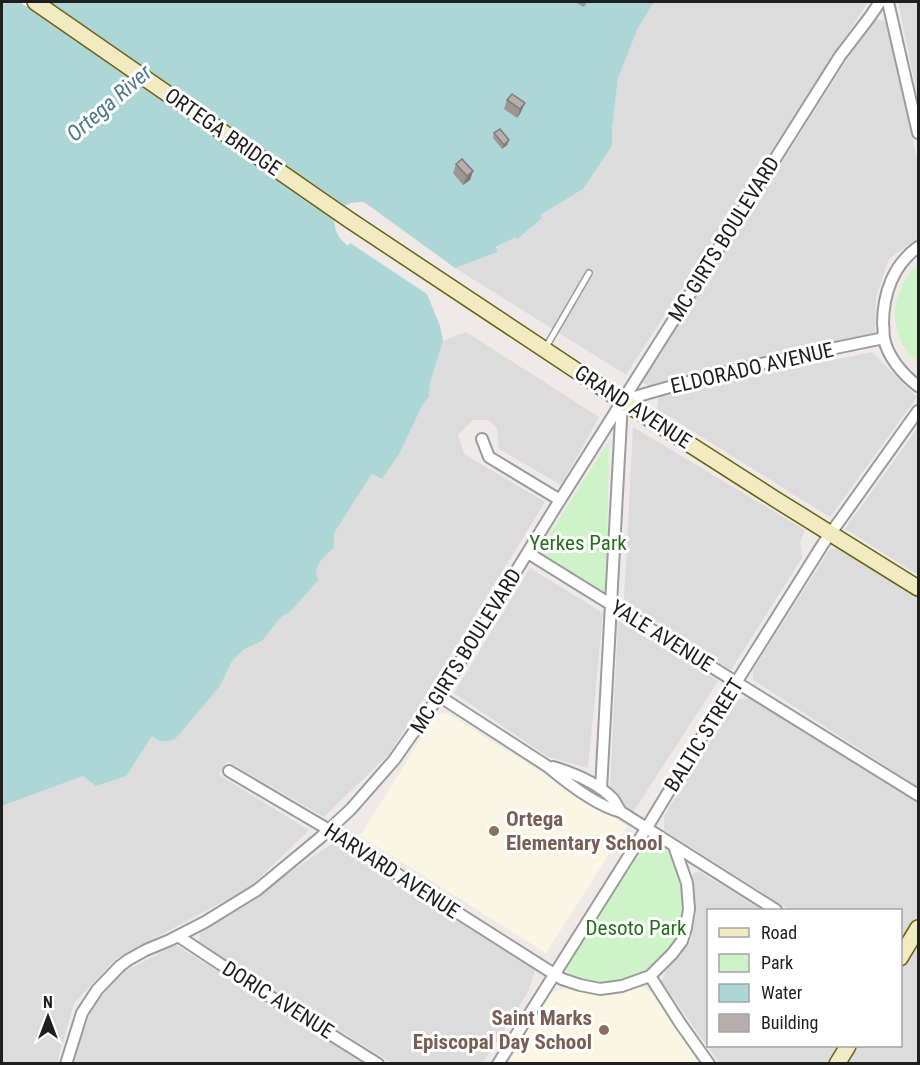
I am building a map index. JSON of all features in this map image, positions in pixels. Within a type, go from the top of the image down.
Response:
[{"type":"main road","name":"ORTEGA BRIDGE","points":[[35,2],[351,221]]},
{"type":"main road","name":"GRAND AVENUE","points":[[351,221],[622,401],[918,588]]},
{"type":"main road","points":[[902,955],[918,928]]},
{"type":"main road","points":[[837,1064],[847,1047]]},
{"type":"street","name":"MC GIRTS BOULEVARD","points":[[66,1064],[82,1012],[104,982],[129,960],[205,922],[257,890],[351,809],[394,760],[439,696],[840,56],[880,2]]},
{"type":"street","points":[[888,2],[915,103],[918,133]]},
{"type":"street","points":[[918,247],[900,264],[891,279],[884,304],[884,338],[894,361],[918,386]]},
{"type":"street","name":"ELDORADO AVENUE","points":[[622,401],[674,385],[884,338]]},
{"type":"street","points":[[601,789],[622,401]]},
{"type":"street","name":"BALTIC STREET","points":[[498,1064],[823,544],[918,411]]},
{"type":"street","points":[[482,439],[489,457],[561,500]]},
{"type":"street","name":"YALE AVENUE","points":[[528,553],[918,795]]},
{"type":"street","points":[[439,696],[547,766],[608,809],[621,812],[774,909]]},
{"type":"street","points":[[547,766],[569,772],[601,789],[614,800],[621,812]]},
{"type":"street","name":"HARVARD AVENUE","points":[[229,771],[328,830],[562,979],[600,989],[622,986],[650,976]]},
{"type":"street","points":[[674,846],[687,883],[689,909],[686,928],[682,941],[650,976],[709,1064]]},
{"type":"street","name":"DORIC AVENUE","points":[[178,936],[378,1064]]},
{"type":"lane","points":[[544,349],[589,273]]},
{"type":"shaded area","points":[[654,2],[868,2],[626,375],[455,268],[498,252],[496,248],[517,236],[539,215],[583,189],[612,146],[618,78],[638,28]]},
{"type":"shaded area","points":[[898,2],[918,2],[918,99]]},
{"type":"shaded area","points":[[873,19],[886,21],[918,163],[918,238],[889,259],[876,297],[875,334],[650,387],[642,382]]},
{"type":"shaded area","points":[[466,332],[599,417],[561,485],[499,449],[497,428],[488,420],[473,420],[458,435],[464,454],[545,502],[390,753],[324,817],[227,761],[219,775],[309,830],[249,888],[117,958],[74,1003],[57,1063],[2,1064],[2,806],[83,776],[154,736],[220,686],[232,661],[243,650],[262,641],[281,617],[290,612],[319,578],[316,575],[316,567],[334,548],[334,533],[372,474],[382,479],[429,396],[430,383],[443,341]]},
{"type":"shaded area","points":[[872,352],[917,397],[830,517],[657,409],[659,396]]},
{"type":"shaded area","points":[[633,427],[805,530],[800,542],[802,558],[731,670],[624,600]]},
{"type":"shaded area","points":[[918,427],[918,575],[845,529]]},
{"type":"shaded area","points":[[839,548],[918,597],[918,787],[753,680],[753,670],[830,549]]},
{"type":"shaded area","points":[[530,568],[603,613],[588,768],[548,757],[454,693]]},
{"type":"shaded area","points":[[618,620],[718,681],[632,814],[610,789]]},
{"type":"shaded area","points":[[749,698],[918,800],[918,920],[902,947],[902,909],[788,909],[664,830],[664,816],[736,700]]},
{"type":"shaded area","name":"Ortega Elementary School","points":[[447,713],[627,826],[546,953],[360,836],[436,715]]},
{"type":"shaded area","points":[[333,843],[536,968],[528,992],[483,1063],[392,1063],[199,943],[200,933]]},
{"type":"shaded area","points":[[698,871],[760,909],[707,909],[707,1046],[662,982],[666,969],[690,943],[696,916],[693,874]]},
{"type":"shaded area","points":[[918,940],[918,1063],[842,1064],[852,1047],[902,1047],[902,968]]},
{"type":"shaded area","points":[[176,945],[364,1063],[73,1064],[94,1004],[125,971]]},
{"type":"shaded area","name":"Saint Marks Episcopal Day School","points":[[644,987],[657,997],[703,1063],[508,1064],[549,993],[567,988],[604,994]]},
{"type":"shaded area","points":[[708,1047],[840,1047],[830,1063],[719,1063]]},
{"type":"green space","points":[[918,262],[918,363],[902,344],[895,313],[896,302],[901,290]]},
{"type":"green space","name":"Yerkes Park","points":[[609,441],[606,596],[538,552]]},
{"type":"green space","name":"Desoto Park","points":[[651,841],[662,846],[670,854],[683,889],[681,924],[671,946],[655,965],[623,981],[610,983],[572,979],[566,969],[568,963],[640,849]]},
{"type":"water","name":"Ortega River","points":[[2,2],[654,2],[638,28],[618,78],[612,146],[583,189],[540,215],[542,218],[517,239],[516,237],[496,247],[498,252],[455,268],[364,202],[346,205],[340,210],[334,219],[336,231],[342,240],[348,246],[350,243],[427,294],[440,326],[443,341],[430,383],[429,396],[399,454],[382,479],[372,474],[334,533],[334,548],[318,566],[316,575],[319,579],[290,612],[281,617],[262,641],[243,650],[232,661],[220,686],[176,738],[164,741],[152,736],[126,776],[96,786],[83,776],[2,806]]},
{"type":"pier","points":[[20,2],[50,2],[356,213],[351,221],[346,227]]},
{"type":"building","points":[[512,94],[525,103],[520,109],[507,100]]},
{"type":"building","points":[[500,129],[509,140],[504,145],[494,133]]},
{"type":"building","points":[[462,159],[473,171],[467,176],[456,164]]},
{"type":"place","name":"Ortega Elementary School","points":[[494,831]]},
{"type":"place","name":"Saint Marks Episcopal Day School","points":[[604,1030]]}]
